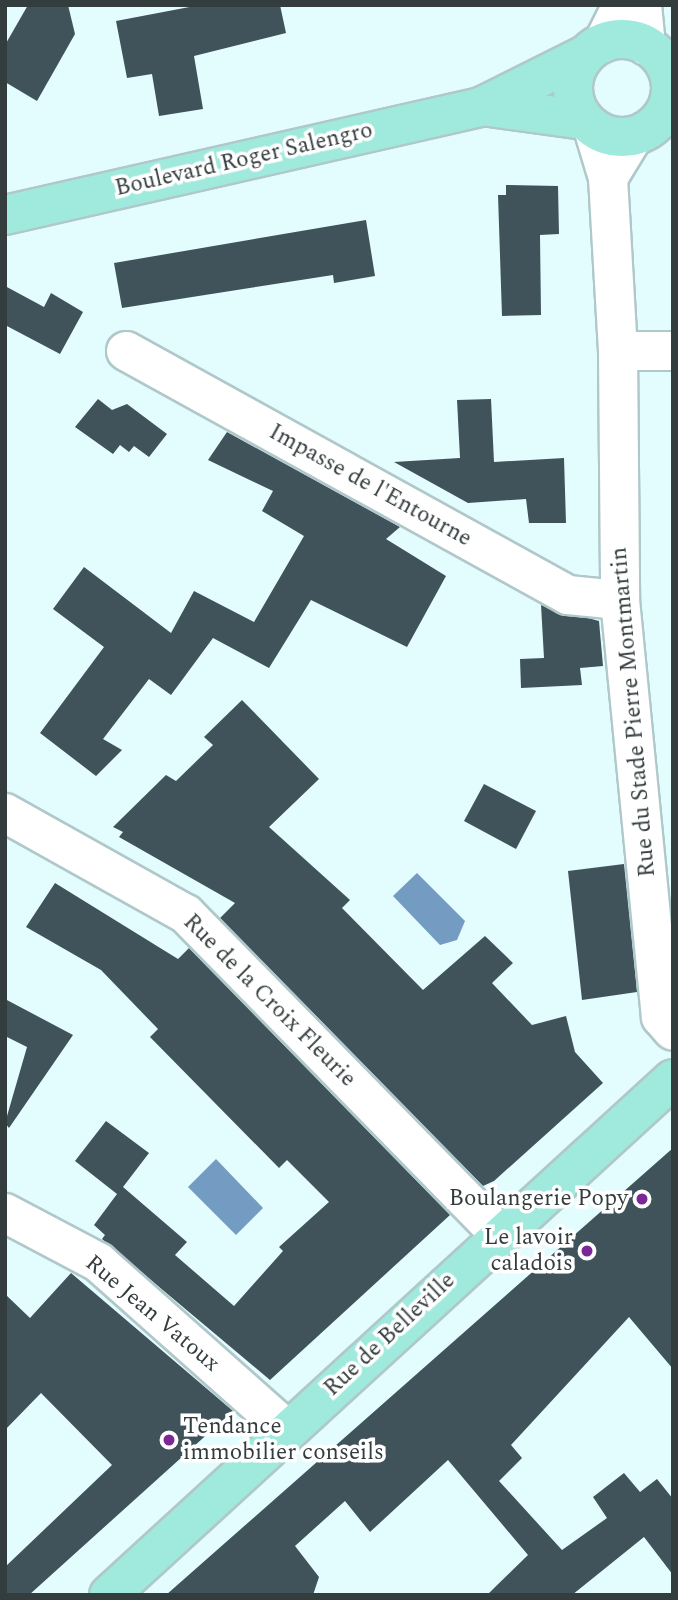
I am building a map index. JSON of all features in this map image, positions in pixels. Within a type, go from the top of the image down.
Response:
[{"type":"main road","points":[[594,49],[662,60],[671,105],[660,120],[633,137],[589,124],[573,80],[594,49]]},
{"type":"main road","name":"Boulevard Roger Salengro","points":[[5,215],[483,106],[594,49]]},
{"type":"main road","name":"Boulevard Roger Salengro","points":[[483,106],[589,124]]},
{"type":"main road","name":"Rue de Belleville","points":[[109,1595],[499,1234],[673,1079]]},
{"type":"street","points":[[594,49],[622,5]]},
{"type":"street","points":[[642,5],[662,60]]},
{"type":"street","name":"Rue du Stade Pierre Montmartin","points":[[589,124],[608,178],[618,351],[620,600],[661,1017],[673,1031]]},
{"type":"street","points":[[608,178],[633,137]]},
{"type":"street","name":"Impasse de l'Entourne","points":[[126,351],[568,595],[620,600]]},
{"type":"street","points":[[618,351],[673,351]]},
{"type":"street","name":"Rue de la Croix Fleurie","points":[[5,813],[186,914],[499,1234]]},
{"type":"street","name":"Rue Jean Vatoux","points":[[5,1213],[97,1262],[288,1430]]},
{"type":"water","points":[[417,873],[465,921],[457,940],[440,945],[393,896]]},
{"type":"water","points":[[216,1159],[263,1208],[236,1235],[188,1187]]},
{"type":"building","points":[[28,5],[68,5],[75,34],[37,101],[5,82],[5,45]]},
{"type":"building","points":[[200,5],[280,5],[286,33],[194,56],[203,109],[159,116],[152,74],[127,78],[116,21]]},
{"type":"building","points":[[506,185],[558,186],[559,234],[540,235],[541,315],[502,316],[498,195],[506,195]]},
{"type":"building","points":[[366,220],[375,276],[334,283],[333,275],[122,308],[114,263]]},
{"type":"building","points":[[5,286],[44,307],[51,293],[83,312],[60,354],[5,325]]},
{"type":"building","points":[[98,399],[112,410],[127,404],[167,434],[149,457],[134,446],[129,452],[120,445],[113,454],[75,427]]},
{"type":"building","points":[[491,399],[494,462],[564,458],[566,523],[529,523],[526,499],[468,503],[394,462],[460,458],[457,400]]},
{"type":"building","points":[[227,432],[400,527],[386,539],[446,576],[407,647],[311,600],[269,668],[213,638],[171,695],[149,679],[103,739],[122,750],[96,776],[40,733],[104,647],[53,609],[84,567],[171,633],[194,591],[254,622],[304,536],[262,511],[273,491],[208,460]]},
{"type":"building","points":[[541,605],[599,621],[603,666],[580,668],[582,685],[521,688],[520,659],[544,658]]},
{"type":"building","points":[[242,700],[319,779],[269,827],[350,900],[342,908],[423,990],[485,936],[513,963],[492,983],[532,1025],[566,1016],[575,1052],[603,1083],[494,1181],[483,1186],[220,918],[235,903],[119,837],[123,832],[113,827],[166,775],[176,781],[213,745],[204,737]]},
{"type":"building","points":[[484,784],[536,811],[516,849],[464,821]]},
{"type":"building","points":[[624,864],[637,992],[582,1000],[568,871]]},
{"type":"building","points":[[55,883],[178,959],[189,948],[450,1215],[270,1380],[102,1239],[105,1235],[94,1225],[117,1194],[75,1161],[106,1121],[149,1153],[123,1187],[187,1242],[175,1255],[234,1306],[283,1251],[279,1247],[329,1202],[287,1160],[279,1168],[150,1037],[158,1029],[101,970],[26,927]]},
{"type":"building","points":[[5,999],[73,1035],[9,1128],[5,1123],[27,1047],[5,1036]]},
{"type":"building","points":[[673,1148],[673,1369],[629,1317],[511,1445],[522,1458],[499,1481],[562,1550],[607,1518],[593,1497],[624,1473],[640,1492],[657,1479],[673,1499],[673,1575],[644,1537],[572,1595],[487,1595],[528,1555],[448,1460],[370,1532],[345,1501],[295,1546],[319,1577],[313,1595],[166,1595]]},
{"type":"building","points":[[71,1273],[233,1411],[29,1595],[5,1595],[5,1567],[112,1465],[41,1393],[5,1430],[5,1294],[30,1318]]},
{"type":"place","name":"Boulangerie Popy","points":[[642,1199]]},
{"type":"place","name":"Le lavoir caladois","points":[[587,1251]]},
{"type":"place","name":"Tendance immobilier conseils","points":[[169,1440]]}]
